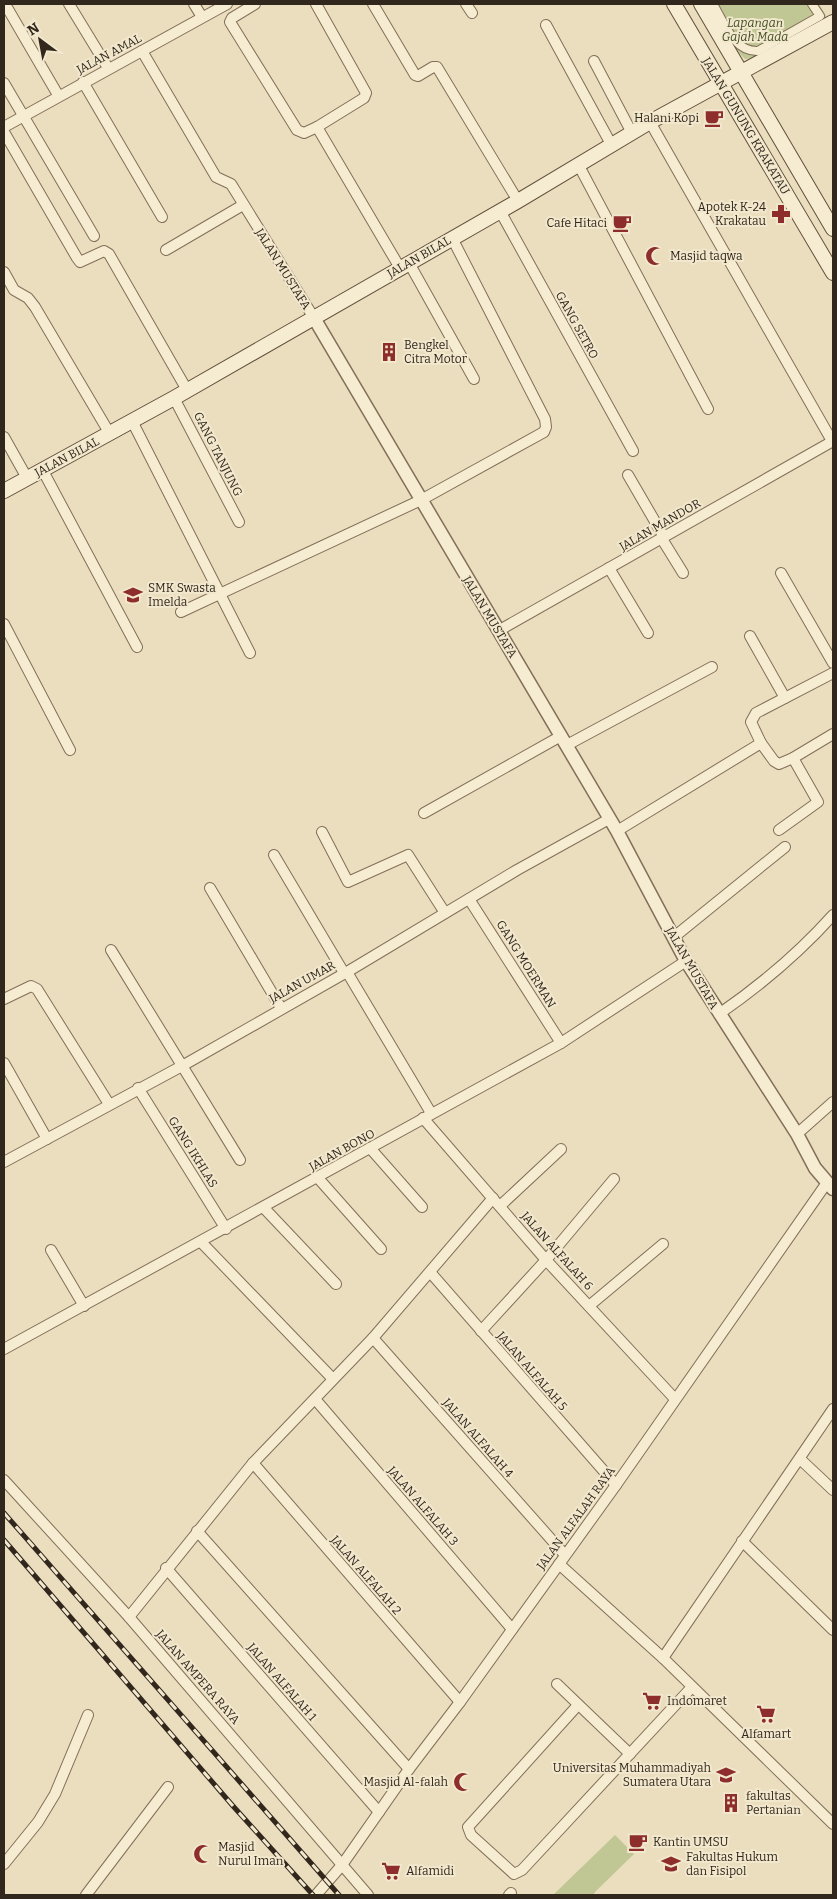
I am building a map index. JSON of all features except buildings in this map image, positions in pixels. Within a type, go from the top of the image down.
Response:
[{"type":"main road","name":"JALAN GUNUNG KRAKATAU","points":[[674,4],[833,273]]},
{"type":"main road","name":"JALAN GUNUNG KRAKATAU","points":[[701,4],[742,70],[833,229]]},
{"type":"main road","name":"JALAN BILAL","points":[[4,491],[132,422],[314,318],[826,21]]},
{"type":"street","points":[[5,4],[58,95]]},
{"type":"street","points":[[70,4],[108,68]]},
{"type":"street","points":[[194,4],[202,17]]},
{"type":"street","name":"JALAN AMAL","points":[[4,127],[58,95],[227,4]]},
{"type":"street","points":[[255,4],[232,18],[231,25],[297,130],[304,133],[317,128],[364,98],[366,91],[316,4]]},
{"type":"street","points":[[373,4],[415,74],[418,76],[433,67],[437,67],[518,201]]},
{"type":"street","points":[[466,4],[472,13]]},
{"type":"street","points":[[713,4],[736,44],[749,52],[758,51],[826,21],[812,4]]},
{"type":"street","points":[[546,25],[611,144]]},
{"type":"street","name":"JALAN MUSTAFA","points":[[142,51],[216,177],[231,184],[314,318],[617,831],[686,961],[797,1134],[815,1168],[830,1186]]},
{"type":"street","points":[[594,61],[632,132]]},
{"type":"street","points":[[83,82],[162,217]]},
{"type":"street","points":[[4,83],[94,236]]},
{"type":"street","points":[[650,122],[833,441]]},
{"type":"street","points":[[317,128],[405,265],[474,379]]},
{"type":"street","points":[[4,132],[80,262],[104,251],[109,254],[187,390]]},
{"type":"street","points":[[578,164],[708,409]]},
{"type":"street","points":[[166,250],[243,205]]},
{"type":"street","name":"GANG SETRO","points":[[500,211],[633,452]]},
{"type":"street","points":[[181,612],[421,500],[540,435],[546,427],[545,418],[452,238]]},
{"type":"street","points":[[4,272],[14,290],[28,298],[35,307],[110,434]]},
{"type":"street","name":"GANG TANJUNG","points":[[174,398],[239,522]]},
{"type":"street","points":[[132,422],[250,653]]},
{"type":"street","points":[[4,437],[27,478]]},
{"type":"street","name":"JALAN MANDOR","points":[[498,631],[833,441]]},
{"type":"street","points":[[42,469],[137,647]]},
{"type":"street","points":[[628,475],[683,573]]},
{"type":"street","points":[[609,568],[648,633]]},
{"type":"street","points":[[781,573],[833,663]]},
{"type":"street","points":[[4,624],[70,750]]},
{"type":"street","points":[[750,636],[785,698]]},
{"type":"street","points":[[424,813],[712,667]]},
{"type":"street","points":[[833,673],[756,713],[751,719],[761,743],[777,763],[793,758],[833,734]]},
{"type":"street","points":[[617,831],[761,743]]},
{"type":"street","points":[[779,830],[818,802],[793,758]]},
{"type":"street","name":"JALAN UMAR","points":[[4,1162],[138,1088],[182,1066],[609,818]]},
{"type":"street","points":[[322,832],[348,882],[408,855],[445,913]]},
{"type":"street","points":[[674,937],[784,847]]},
{"type":"street","name":"JALAN ALFALAH 6","points":[[274,855],[345,972],[427,1116],[496,1202],[546,1260],[675,1399]]},
{"type":"street","points":[[210,888],[281,1008]]},
{"type":"street","name":"GANG MOERMAN","points":[[469,898],[561,1043]]},
{"type":"street","points":[[719,1014],[757,988],[833,915]]},
{"type":"street","points":[[111,950],[240,1160]]},
{"type":"street","name":"JALAN BONO","points":[[4,1349],[264,1208],[561,1043],[686,961]]},
{"type":"street","points":[[4,999],[31,986],[37,989],[109,1104]]},
{"type":"street","points":[[4,1063],[47,1139]]},
{"type":"street","name":"GANG IKHLAS","points":[[138,1088],[226,1228]]},
{"type":"street","points":[[797,1134],[833,1102]]},
{"type":"street","points":[[370,1148],[422,1207]]},
{"type":"street","points":[[129,1617],[166,1568],[253,1463],[373,1338],[430,1272],[496,1202],[561,1149]]},
{"type":"street","points":[[318,1178],[381,1249]]},
{"type":"street","points":[[481,1331],[546,1260],[614,1180]]},
{"type":"street","name":"JALAN ALFALAH RAYA","points":[[316,1895],[342,1864],[409,1769],[460,1702],[616,1485],[675,1399],[830,1186]]},
{"type":"street","points":[[264,1208],[336,1284]]},
{"type":"street","points":[[200,1242],[333,1379]]},
{"type":"street","points":[[589,1306],[663,1244]]},
{"type":"street","points":[[51,1250],[84,1306]]},
{"type":"street","name":"JALAN ALFALAH 5","points":[[430,1272],[616,1485]]},
{"type":"street","name":"JALAN ALFALAH 4","points":[[373,1338],[562,1560],[833,1824]]},
{"type":"street","name":"JALAN ALFALAH 3","points":[[315,1399],[512,1628]]},
{"type":"street","points":[[663,1658],[833,1409]]},
{"type":"street","points":[[800,1458],[833,1490]]},
{"type":"street","name":"JALAN ALFALAH 2","points":[[253,1463],[460,1702]]},
{"type":"street","name":"JALAN AMPERA RAYA","points":[[4,1480],[129,1617],[368,1895]]},
{"type":"street","points":[[197,1531],[409,1769]]},
{"type":"street","points":[[742,1541],[833,1630]]},
{"type":"street","name":"JALAN ALFALAH 1","points":[[166,1568],[379,1812]]},
{"type":"street","points":[[557,1684],[630,1754]]},
{"type":"street","points":[[578,1705],[468,1826],[471,1835],[510,1872],[517,1874],[522,1870],[692,1687]]},
{"type":"street","points":[[4,1864],[38,1822],[55,1794],[88,1715]]},
{"type":"street","points":[[86,1895],[168,1787]]},
{"type":"green space","name":"Lapangan Gajah Mada","points":[[708,4],[819,4],[828,19],[758,57],[745,59],[737,51]]},
{"type":"green space","points":[[615,1835],[634,1854],[593,1895],[553,1895]]},
{"type":"railway","points":[[4,1513],[339,1895]]},
{"type":"railway","points":[[4,1540],[233,1806],[313,1895]]},
{"type":"place","name":"Halani Kopi","points":[[714,118]]},
{"type":"place","name":"Apotek K-24 Krakatau","points":[[781,214]]},
{"type":"place","name":"Cafe Hitaci","points":[[622,223]]},
{"type":"place","name":"Masjid taqwa","points":[[655,256]]},
{"type":"place","name":"Bengkel Citra Motor","points":[[389,352]]},
{"type":"place","name":"SMK Swasta Imelda","points":[[133,595]]},
{"type":"place","name":"Indomaret","points":[[652,1701]]},
{"type":"place","name":"Alfamart","points":[[766,1714]]},
{"type":"place","name":"Universitas Muhammadiyah Sumatera Utara","points":[[726,1775]]},
{"type":"place","name":"Masjid Al-falah","points":[[463,1782]]},
{"type":"place","name":"fakultas Pertanian","points":[[731,1803]]},
{"type":"place","name":"Kantin UMSU","points":[[638,1842]]},
{"type":"place","name":"Masjid Nurul Iman","points":[[203,1854]]},
{"type":"place","name":"Fakultas Hukum dan Fisipol","points":[[671,1864]]},
{"type":"place","name":"Alfamidi","points":[[391,1871]]}]
